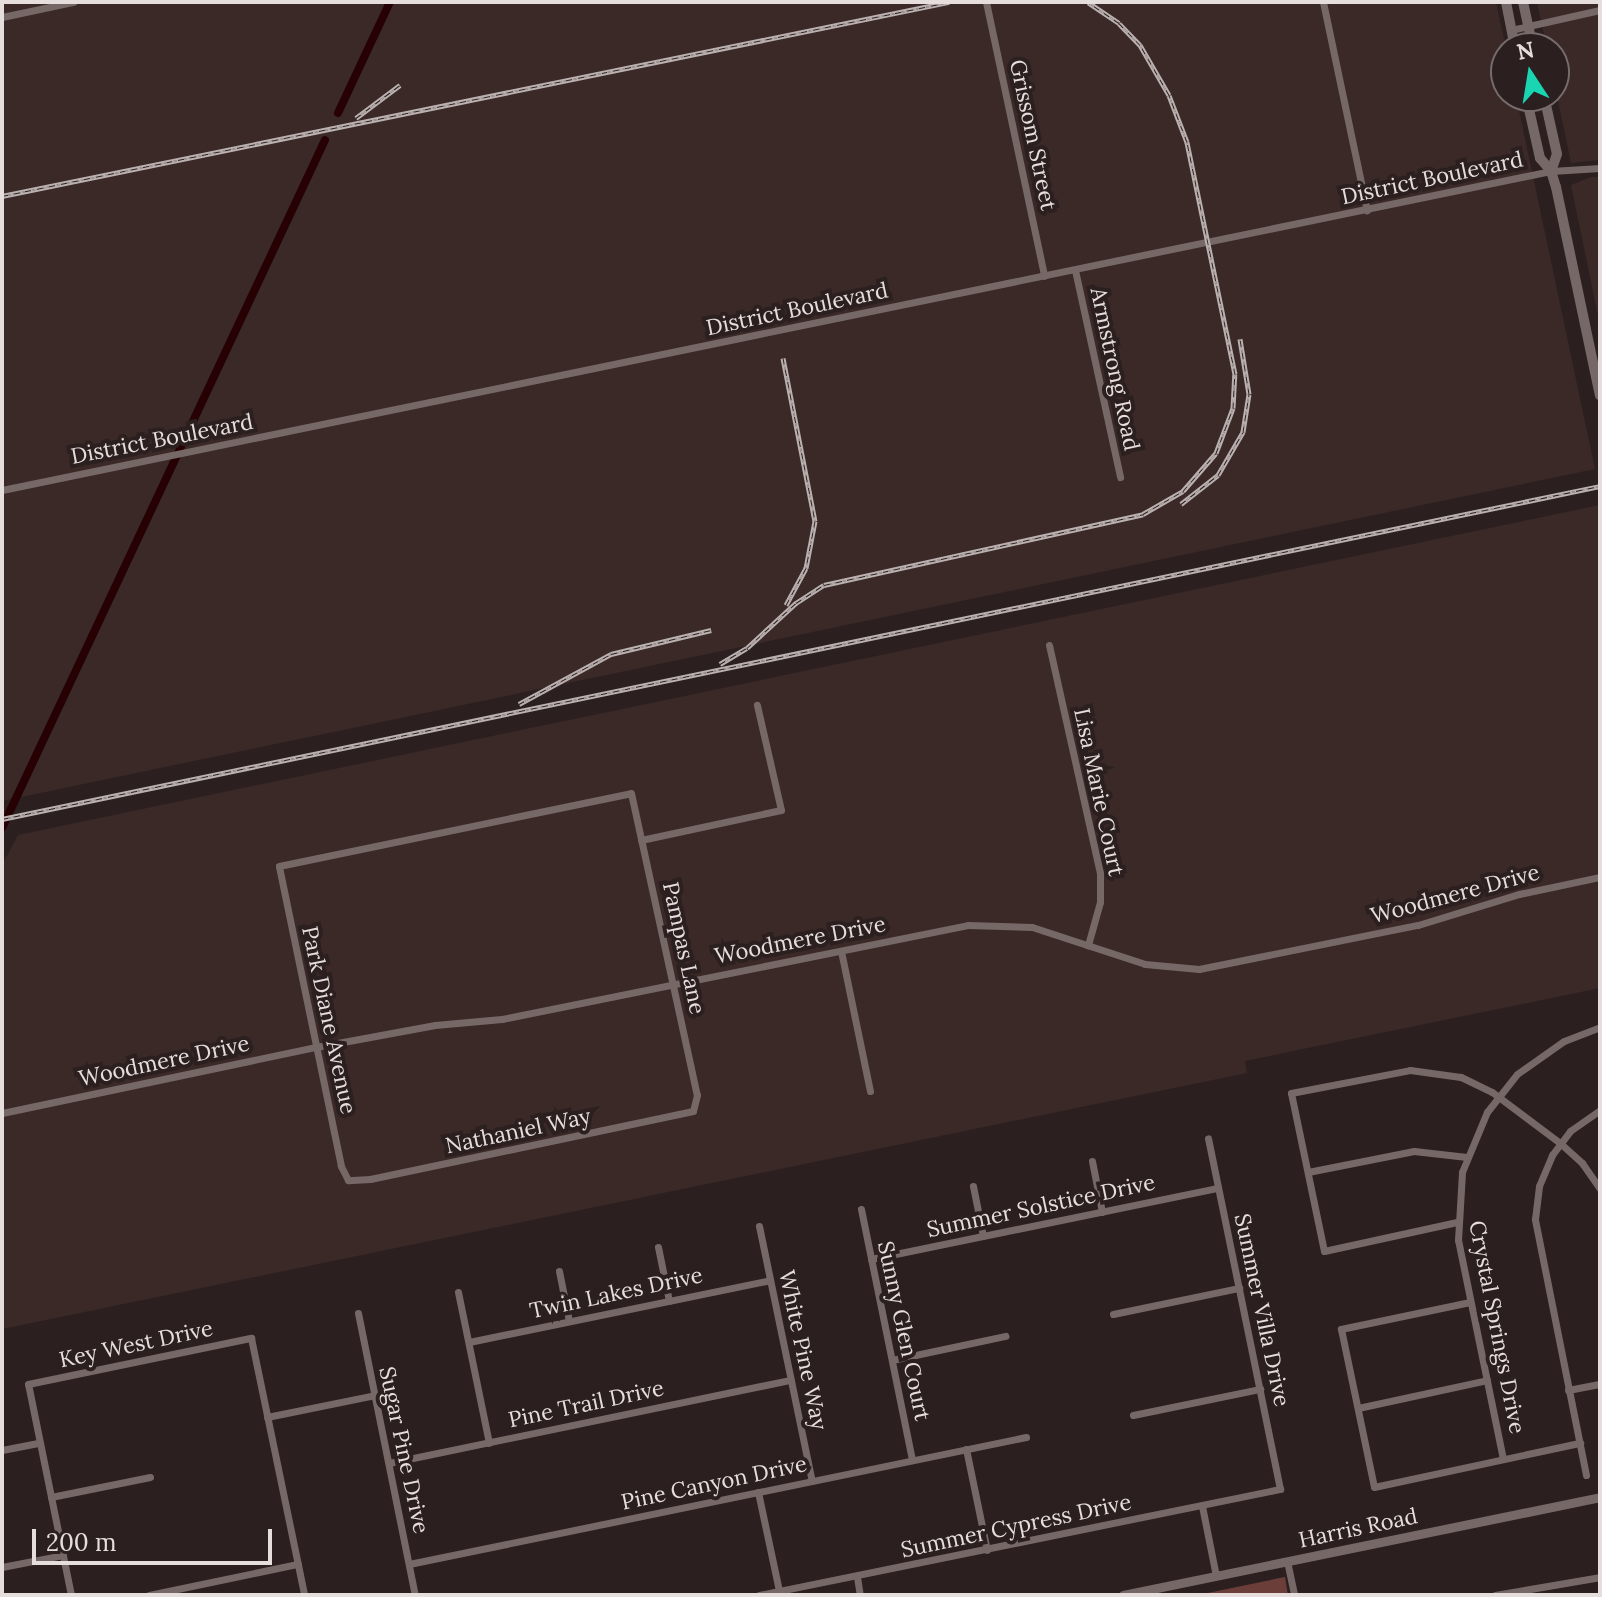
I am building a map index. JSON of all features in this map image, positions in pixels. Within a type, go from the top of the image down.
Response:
[{"type":"main road","points":[[1506,2],[1511,30]]},
{"type":"main road","points":[[1523,2],[1529,32]]},
{"type":"main road","points":[[1530,112],[1540,158],[1551,171],[1600,395]]},
{"type":"main road","points":[[1548,112],[1557,154],[1551,171]]},
{"type":"street","points":[[2,17],[73,2]]},
{"type":"street","name":"Grissom Street","points":[[986,2],[1044,276]]},
{"type":"street","points":[[1323,2],[1367,210]]},
{"type":"street","points":[[1511,30],[1600,10]]},
{"type":"street","name":"District Boulevard","points":[[2,490],[1551,171],[1600,168]]},
{"type":"street","name":"Armstrong Road","points":[[1075,270],[1120,477]]},
{"type":"street","name":"Lisa Marie Court","points":[[1049,645],[1100,873],[1100,902],[1088,945]]},
{"type":"street","points":[[641,840],[781,810],[757,705]]},
{"type":"street","name":"Pampas Lane","points":[[279,866],[631,793],[697,1095],[693,1111]]},
{"type":"street","name":"Park Diane Avenue","points":[[279,866],[341,1166],[348,1180]]},
{"type":"street","name":"Woodmere Drive","points":[[2,1113],[316,1047],[435,1025],[502,1019],[990,923],[1032,927],[1167,968],[1218,966],[1418,925],[1519,894],[1600,877]]},
{"type":"street","points":[[841,951],[870,1091]]},
{"type":"street","name":"Crystal Springs Drive","points":[[1503,1459],[1470,1302],[1457,1222],[1467,1157],[1497,1096],[1517,1074],[1547,1050],[1600,1027]]},
{"type":"street","points":[[1457,1222],[1324,1251],[1291,1093],[1396,1071],[1429,1070],[1461,1077],[1497,1096],[1560,1143],[1582,1163],[1600,1189]]},
{"type":"street","points":[[1586,1475],[1535,1219],[1542,1177],[1560,1143],[1581,1121],[1600,1110]]},
{"type":"street","name":"Nathaniel Way","points":[[348,1180],[370,1179],[693,1111]]},
{"type":"street","name":"Summer Villa Drive","points":[[1208,1138],[1280,1489]]},
{"type":"street","points":[[1308,1172],[1414,1151],[1467,1157]]},
{"type":"street","points":[[1092,1161],[1102,1212]]},
{"type":"street","points":[[973,1186],[983,1236]]},
{"type":"street","name":"Summer Solstice Drive","points":[[871,1259],[1218,1188]]},
{"type":"street","name":"Sunny Glen Court","points":[[861,1209],[912,1460]]},
{"type":"street","name":"White Pine Way","points":[[759,1226],[812,1481]]},
{"type":"street","points":[[658,1247],[669,1301]]},
{"type":"street","points":[[559,1271],[569,1321]]},
{"type":"street","name":"Twin Lakes Drive","points":[[469,1342],[770,1280]]},
{"type":"street","points":[[1113,1314],[1239,1288]]},
{"type":"street","points":[[458,1292],[489,1443]]},
{"type":"street","points":[[1470,1302],[1341,1329],[1374,1487],[1580,1443]]},
{"type":"street","name":"Sugar Pine Drive","points":[[358,1313],[415,1595]]},
{"type":"street","points":[[892,1360],[1005,1336]]},
{"type":"street","name":"Key West Drive","points":[[39,1443],[28,1384],[251,1338],[267,1417]]},
{"type":"street","name":"Pine Trail Drive","points":[[389,1463],[791,1380]]},
{"type":"street","points":[[1358,1408],[1487,1380]]},
{"type":"street","points":[[1568,1390],[1600,1384]]},
{"type":"street","points":[[1133,1415],[1260,1389]]},
{"type":"street","points":[[304,1595],[267,1417],[375,1395]]},
{"type":"street","name":"Pine Canyon Drive","points":[[409,1564],[1026,1437]]},
{"type":"street","points":[[2,1450],[39,1443],[71,1595]]},
{"type":"street","points":[[966,1449],[987,1550]]},
{"type":"street","points":[[51,1497],[150,1477]]},
{"type":"street","name":"Summer Cypress Drive","points":[[759,1595],[1280,1489]]},
{"type":"street","points":[[758,1492],[779,1591]]},
{"type":"street","name":"Harris Road","points":[[1123,1595],[1600,1497]]},
{"type":"street","points":[[1202,1506],[1216,1576]]},
{"type":"street","points":[[2,1567],[63,1555]]},
{"type":"street","points":[[1287,1561],[1294,1595]]},
{"type":"street","points":[[149,1595],[298,1564]]},
{"type":"street","points":[[857,1577],[860,1595]]},
{"type":"street","points":[[1495,1595],[1600,1577]]},
{"type":"shaded area","points":[[2,2],[1496,2],[1503,32],[1490,32],[1490,112],[1519,112],[1595,469],[2,801]]},
{"type":"shaded area","points":[[1537,2],[1600,2],[1600,160],[1571,163],[1560,112],[1570,112],[1570,32],[1544,32]]},
{"type":"shaded area","points":[[1600,177],[1599,321],[1571,185]]},
{"type":"shaded area","points":[[1600,505],[1600,988],[1245,1061],[1247,1073],[2,1329],[2,865],[18,835]]},
{"type":"shaded area","points":[[1285,1577],[1288,1595],[1198,1595]]},
{"type":"waterway","points":[[338,113],[390,2]]},
{"type":"waterway","points":[[2,828],[325,140]]},
{"type":"railway","points":[[2,196],[949,2]]},
{"type":"railway","points":[[720,664],[747,648],[796,603],[824,585],[1143,514],[1183,491],[1216,453],[1233,408],[1235,374],[1187,142],[1169,95],[1140,45],[1119,23],[1088,2]]},
{"type":"railway","points":[[356,118],[400,85]]},
{"type":"railway","points":[[1181,504],[1218,475],[1243,432],[1249,394],[1240,339]]},
{"type":"railway","points":[[783,358],[815,521],[806,568],[786,605]]},
{"type":"railway","points":[[2,819],[1600,486]]},
{"type":"railway","points":[[519,704],[611,654],[711,630]]}]
